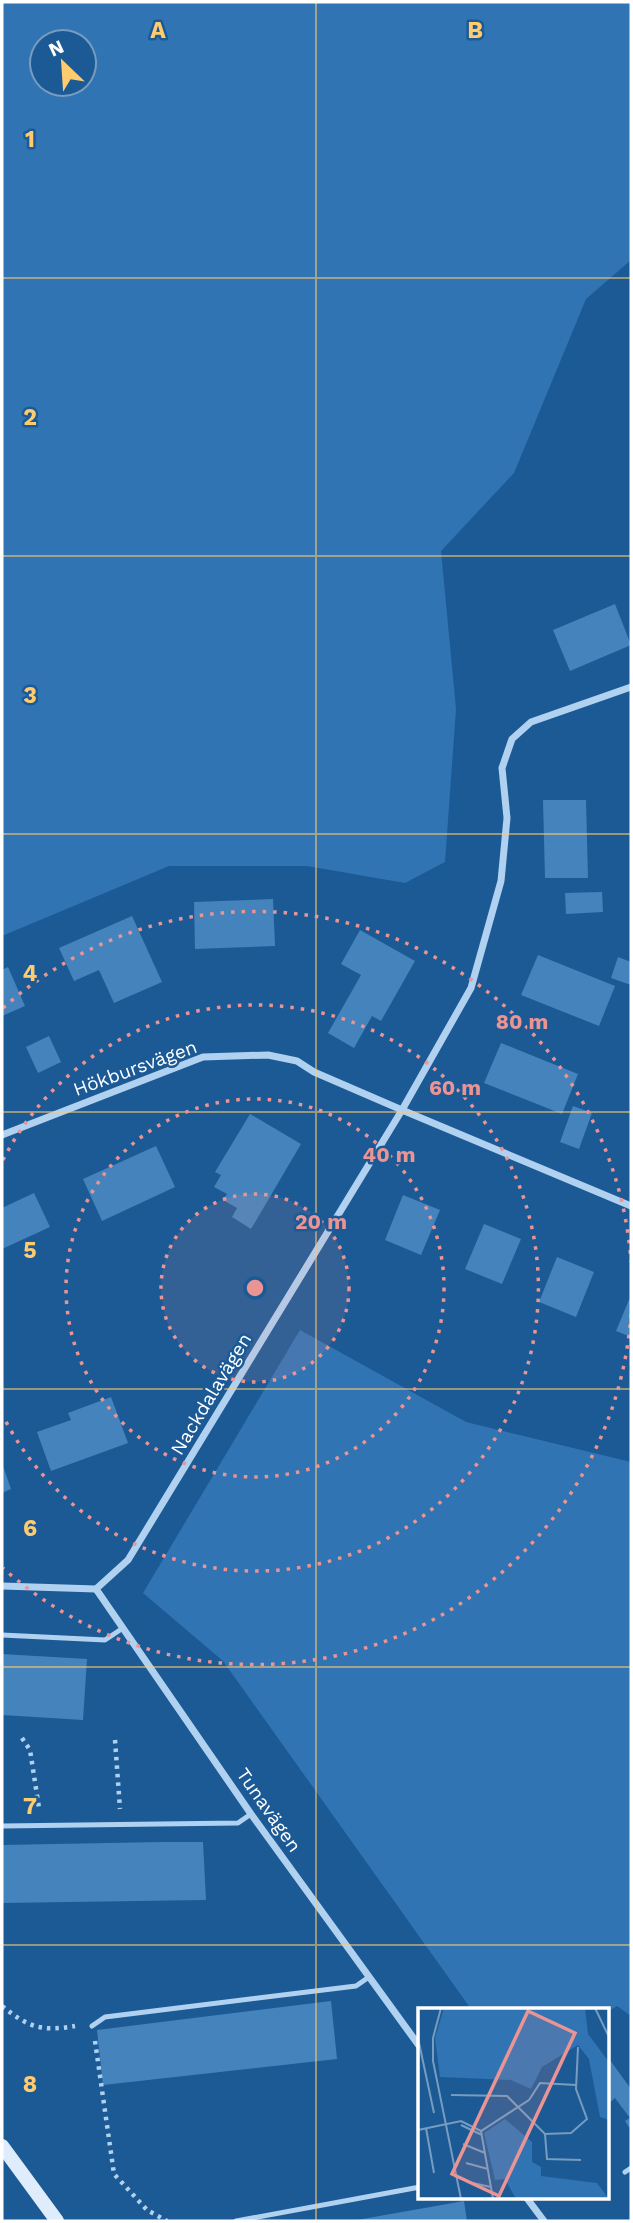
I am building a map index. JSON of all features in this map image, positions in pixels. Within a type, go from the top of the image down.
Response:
[{"type":"main road","points":[[2,2146],[57,2221]]},
{"type":"street","name":"Nackdalavägen","points":[[96,1590],[128,1560],[402,1110],[446,1027],[471,988],[501,881],[507,818],[502,768],[512,738],[531,722],[631,687]]},
{"type":"street","name":"Hökbursvägen","points":[[2,1135],[203,1057],[268,1055],[297,1062],[402,1110],[631,1206]]},
{"type":"street","points":[[2,1586],[96,1590]]},
{"type":"street","name":"Tunavägen","points":[[96,1590],[251,1814],[418,2046]]},
{"type":"street","points":[[527,2198],[544,2221]]},
{"type":"lane","points":[[2,1635],[105,1640],[123,1628]]},
{"type":"lane","points":[[2,1826],[238,1823],[251,1814]]},
{"type":"lane","points":[[92,2026],[105,2017],[356,1986],[369,1978]]},
{"type":"lane","points":[[625,2172],[631,2168]]},
{"type":"lane","points":[[236,2221],[418,2187]]},
{"type":"path","points":[[22,1738],[30,1750],[42,1826]]},
{"type":"path","points":[[115,1740],[121,1824]]},
{"type":"path","points":[[2,2006],[32,2028],[92,2026],[114,2174],[147,2210],[167,2221]]},
{"type":"shaded area","points":[[2,2],[631,2],[631,260],[586,299],[514,473],[441,551],[456,709],[445,862],[405,883],[307,866],[169,866],[2,936]]},
{"type":"shaded area","points":[[300,1330],[466,1422],[631,1462],[631,2016],[617,2006],[608,2011],[608,2008],[470,2008],[223,1661],[143,1593]]},
{"type":"building","points":[[615,604],[631,645],[570,671],[553,630]]},
{"type":"building","points":[[543,800],[586,800],[588,878],[545,878]]},
{"type":"building","points":[[602,892],[603,912],[566,914],[565,893]]},
{"type":"building","points":[[273,899],[275,946],[195,949],[194,902]]},
{"type":"building","points":[[132,916],[162,982],[114,1003],[99,970],[74,981],[59,948]]},
{"type":"building","points":[[360,930],[415,961],[381,1021],[372,1016],[354,1048],[328,1033],[361,975],[341,964]]},
{"type":"building","points":[[538,955],[615,986],[599,1026],[521,995]]},
{"type":"building","points":[[618,957],[631,962],[631,985],[611,978]]},
{"type":"building","points":[[8,967],[25,1006],[2,1016],[2,970]]},
{"type":"building","points":[[49,1036],[61,1062],[38,1073],[26,1047]]},
{"type":"building","points":[[501,1043],[578,1074],[562,1114],[484,1083]]},
{"type":"building","points":[[573,1106],[592,1113],[579,1149],[560,1142]]},
{"type":"building","points":[[250,1114],[301,1144],[251,1229],[232,1217],[237,1208],[223,1200],[227,1194],[214,1187],[221,1175],[215,1172]]},
{"type":"building","points":[[156,1146],[175,1187],[102,1221],[83,1179]]},
{"type":"building","points":[[34,1193],[50,1227],[2,1249],[2,1208]]},
{"type":"building","points":[[403,1195],[440,1210],[421,1255],[385,1240]]},
{"type":"building","points":[[484,1224],[521,1239],[502,1284],[465,1269]]},
{"type":"building","points":[[557,1257],[594,1272],[576,1317],[539,1302]]},
{"type":"building","points":[[631,1295],[631,1337],[616,1331]]},
{"type":"building","points":[[111,1397],[128,1443],[51,1471],[37,1432],[71,1420],[68,1413]]},
{"type":"building","points":[[2,1463],[11,1489],[2,1493]]},
{"type":"building","points":[[2,1654],[87,1659],[83,1720],[2,1715]]},
{"type":"building","points":[[203,1842],[206,1900],[2,1903],[2,1845]]},
{"type":"building","points":[[331,2001],[337,2059],[103,2085],[97,2030]]},
{"type":"building","points":[[608,2057],[631,2089],[631,2130],[625,2121],[630,2118],[615,2098],[608,2104]]},
{"type":"building","points":[[464,2201],[467,2221],[357,2221],[357,2220]]}]
